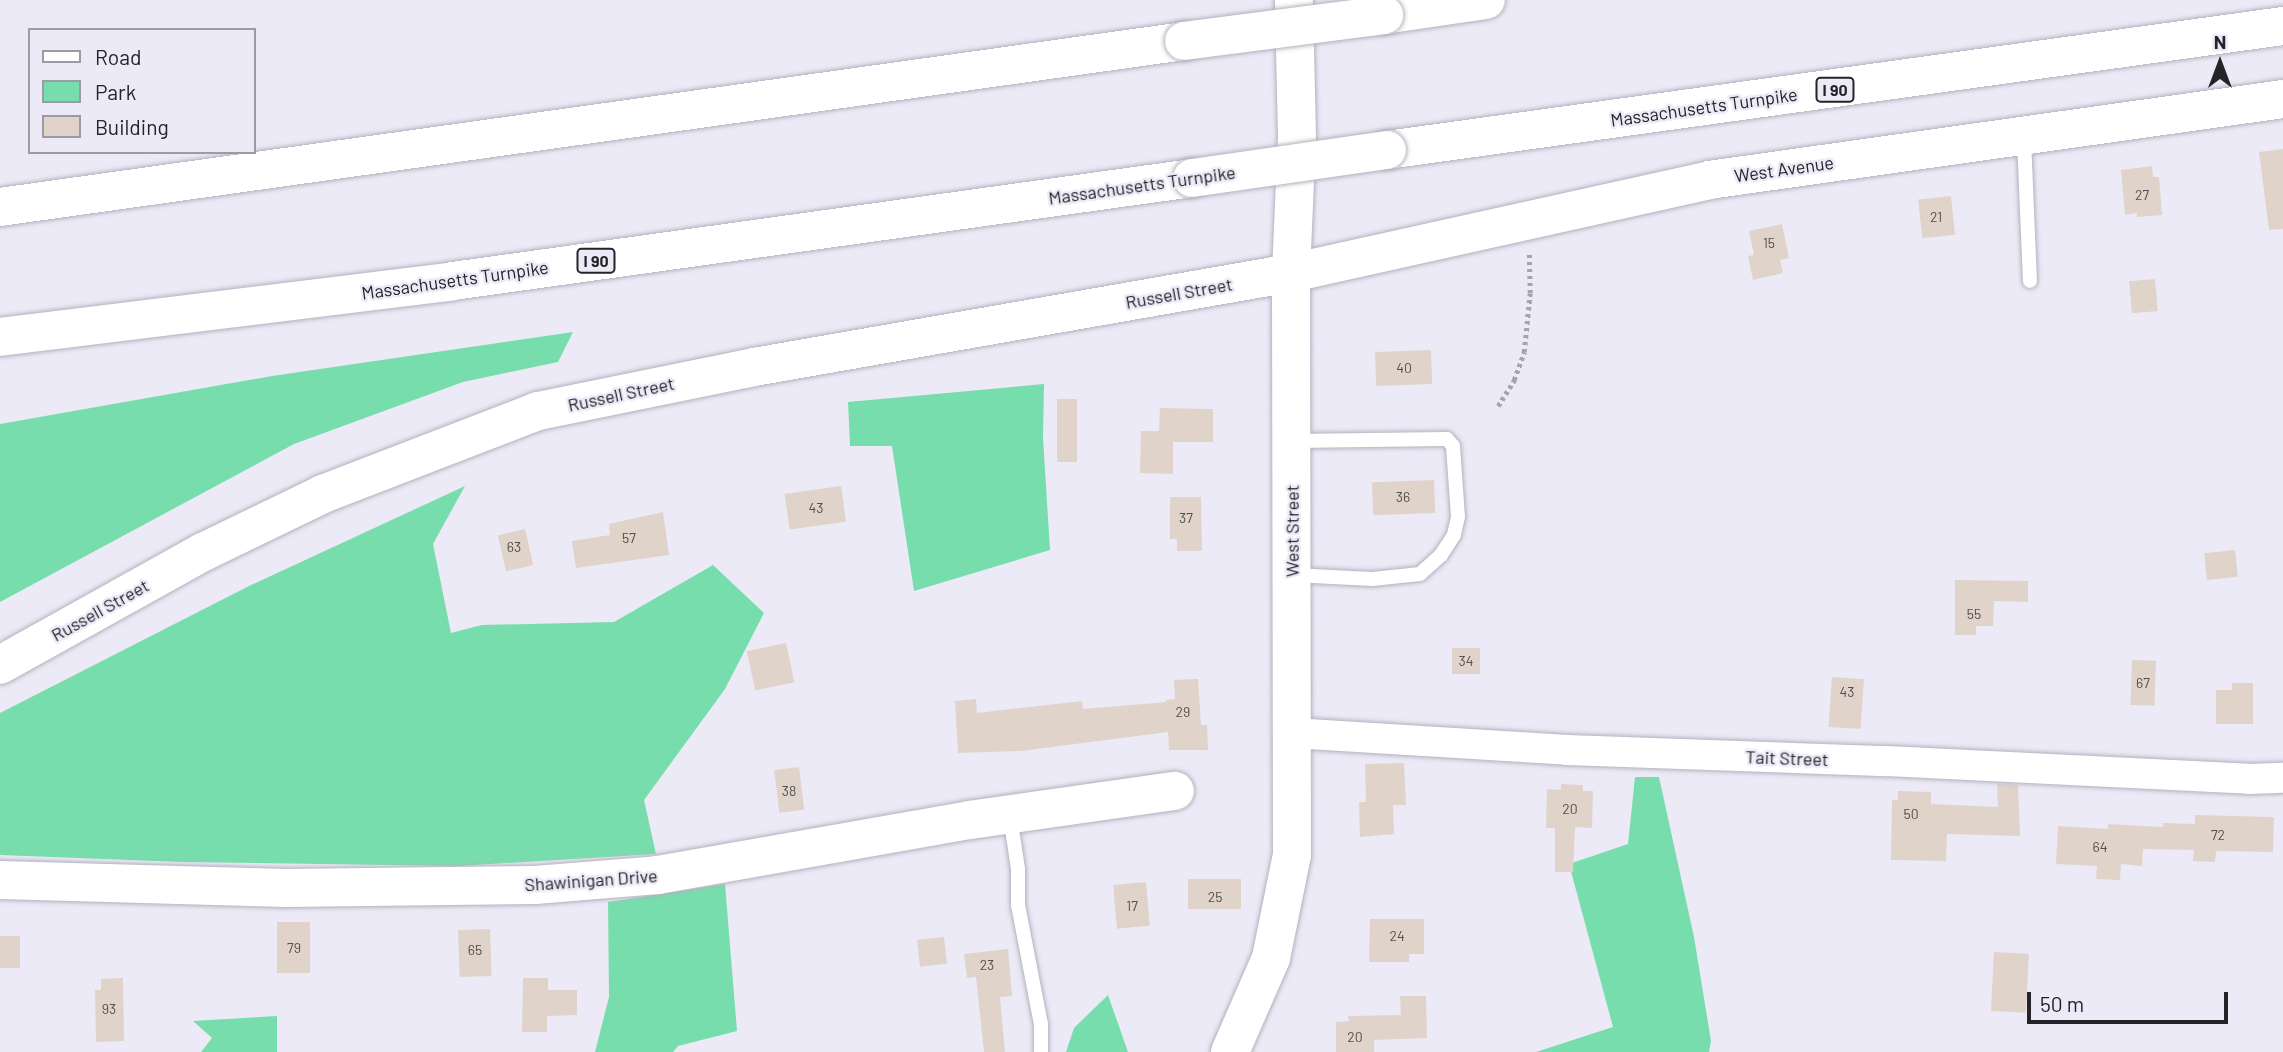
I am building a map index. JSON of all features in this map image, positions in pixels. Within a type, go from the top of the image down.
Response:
[{"type":"main road","name":"West Street","points":[[1230,1052],[1272,958],[1289,868],[1292,733],[1291,273],[1297,137],[1294,0]]},
{"type":"main road","points":[[0,207],[1486,0]]},
{"type":"main road","name":"Massachusetts Turnpike","points":[[0,337],[453,281],[2283,26]]},
{"type":"main road","name":"West Avenue","points":[[1291,273],[1709,180],[2283,99]]},
{"type":"main road","name":"Russell Street","points":[[0,665],[203,552],[323,494],[538,411],[754,367],[1291,273]]},
{"type":"main road","name":"Shawinigan Drive","points":[[0,880],[285,888],[535,885],[659,875],[1010,814],[1175,791]]},
{"type":"street","name":"Tait Street","points":[[1292,733],[1567,750],[1886,761],[2249,779],[2283,778]]},
{"type":"lane","points":[[2023,137],[2030,281]]},
{"type":"lane","points":[[1292,441],[1447,439],[1454,446],[1458,517],[1454,535],[1441,555],[1427,571],[1420,574],[1372,579],[1292,575]]},
{"type":"lane","points":[[1010,814],[1018,869],[1018,905],[1041,1024],[1041,1052]]},
{"type":"path","points":[[1497,406],[1514,380],[1524,352],[1531,277],[1526,222]]},
{"type":"green space","points":[[573,332],[558,362],[463,382],[294,444],[0,602],[0,424],[272,376]]},
{"type":"green space","points":[[1044,384],[1043,438],[1050,550],[914,591],[892,446],[850,446],[848,402]]},
{"type":"green space","points":[[465,486],[433,544],[451,633],[482,625],[614,622],[713,565],[764,613],[725,689],[644,800],[656,854],[458,866],[182,862],[0,855],[0,713],[249,586]]},
{"type":"green space","points":[[1635,777],[1659,777],[1694,937],[1711,1041],[1709,1052],[1536,1052],[1613,1027],[1569,864],[1628,844]]},
{"type":"green space","points":[[725,884],[737,1031],[678,1046],[673,1052],[595,1052],[609,997],[608,902]]},
{"type":"green space","points":[[1108,995],[1128,1052],[1066,1052],[1074,1028]]},
{"type":"green space","points":[[277,1016],[277,1052],[201,1052],[212,1038],[193,1021]]},
{"type":"building","points":[[2283,149],[2283,229],[2269,230],[2259,152]]},
{"type":"building","points":[[2152,166],[2153,177],[2159,177],[2162,215],[2125,215],[2121,170]]},
{"type":"building","points":[[1951,196],[1955,235],[1922,238],[1918,199]]},
{"type":"building","points":[[1782,224],[1789,258],[1780,260],[1783,273],[1753,280],[1748,256],[1754,255],[1749,231]]},
{"type":"building","points":[[2155,279],[2158,311],[2132,313],[2129,281]]},
{"type":"building","points":[[1431,350],[1432,384],[1376,386],[1375,352]]},
{"type":"building","points":[[1057,399],[1077,399],[1077,462],[1057,462]]},
{"type":"building","points":[[1160,408],[1213,409],[1213,442],[1173,442],[1173,474],[1140,473],[1141,431],[1159,431]]},
{"type":"building","points":[[1434,480],[1435,513],[1373,515],[1372,482]]},
{"type":"building","points":[[841,486],[846,522],[790,530],[785,494]]},
{"type":"building","points":[[1170,497],[1201,497],[1202,551],[1177,551],[1177,539],[1170,539]]},
{"type":"building","points":[[663,512],[669,555],[576,568],[572,541],[610,535],[609,524]]},
{"type":"building","points":[[525,529],[533,565],[506,571],[498,535]]},
{"type":"building","points":[[2235,550],[2238,577],[2207,580],[2204,553]]},
{"type":"building","points":[[1955,580],[2028,581],[2028,602],[1994,601],[1993,626],[1976,626],[1976,635],[1955,635]]},
{"type":"building","points":[[786,643],[794,682],[755,690],[747,651]]},
{"type":"building","points":[[1452,648],[1480,648],[1480,674],[1452,674]]},
{"type":"building","points":[[2132,660],[2156,661],[2154,706],[2130,705]]},
{"type":"building","points":[[1832,677],[1864,679],[1860,729],[1829,727]]},
{"type":"building","points":[[1198,679],[1201,725],[1207,725],[1208,750],[1169,750],[1168,732],[1021,751],[958,753],[955,701],[976,699],[977,713],[1082,701],[1083,709],[1166,702],[1175,699],[1174,680]]},
{"type":"building","points":[[2232,683],[2253,683],[2253,724],[2216,724],[2216,690],[2232,690]]},
{"type":"building","points":[[1404,763],[1406,805],[1393,805],[1394,834],[1360,837],[1359,802],[1366,802],[1365,764]]},
{"type":"building","points":[[799,767],[804,810],[779,813],[774,770]]},
{"type":"building","points":[[1561,784],[1583,785],[1583,791],[1593,791],[1592,828],[1575,827],[1573,872],[1555,872],[1555,828],[1546,828],[1547,789],[1561,790]]},
{"type":"building","points":[[1997,784],[2018,785],[2020,836],[1947,834],[1946,861],[1891,860],[1892,800],[1898,800],[1898,791],[1931,792],[1931,804],[1998,807]]},
{"type":"building","points":[[2195,815],[2274,817],[2273,852],[2216,851],[2215,862],[2193,861],[2194,850],[2143,849],[2142,866],[2121,864],[2120,880],[2096,879],[2097,866],[2056,864],[2058,826],[2108,829],[2108,824],[2163,827],[2163,823],[2195,824]]},
{"type":"building","points":[[1188,879],[1241,879],[1241,909],[1188,909]]},
{"type":"building","points":[[1146,882],[1150,926],[1117,929],[1113,885]]},
{"type":"building","points":[[1370,919],[1424,919],[1424,954],[1409,954],[1409,962],[1369,962]]},
{"type":"building","points":[[277,922],[310,922],[310,973],[277,973]]},
{"type":"building","points":[[490,929],[492,976],[460,977],[458,930]]},
{"type":"building","points":[[0,936],[20,936],[20,968],[0,968]]},
{"type":"building","points":[[944,937],[947,964],[920,967],[917,940]]},
{"type":"building","points":[[1008,949],[1012,996],[1000,997],[1005,1052],[984,1052],[976,977],[967,978],[964,954]]},
{"type":"building","points":[[1994,952],[2029,954],[2026,1013],[1991,1011]]},
{"type":"building","points":[[123,978],[124,1041],[96,1042],[95,990],[101,990],[101,979]]},
{"type":"building","points":[[523,978],[548,978],[548,990],[577,990],[577,1015],[547,1016],[547,1032],[522,1032]]},
{"type":"building","points":[[1400,996],[1426,996],[1427,1038],[1374,1040],[1374,1052],[1336,1052],[1336,1022],[1349,1021],[1348,1016],[1401,1015]]}]
